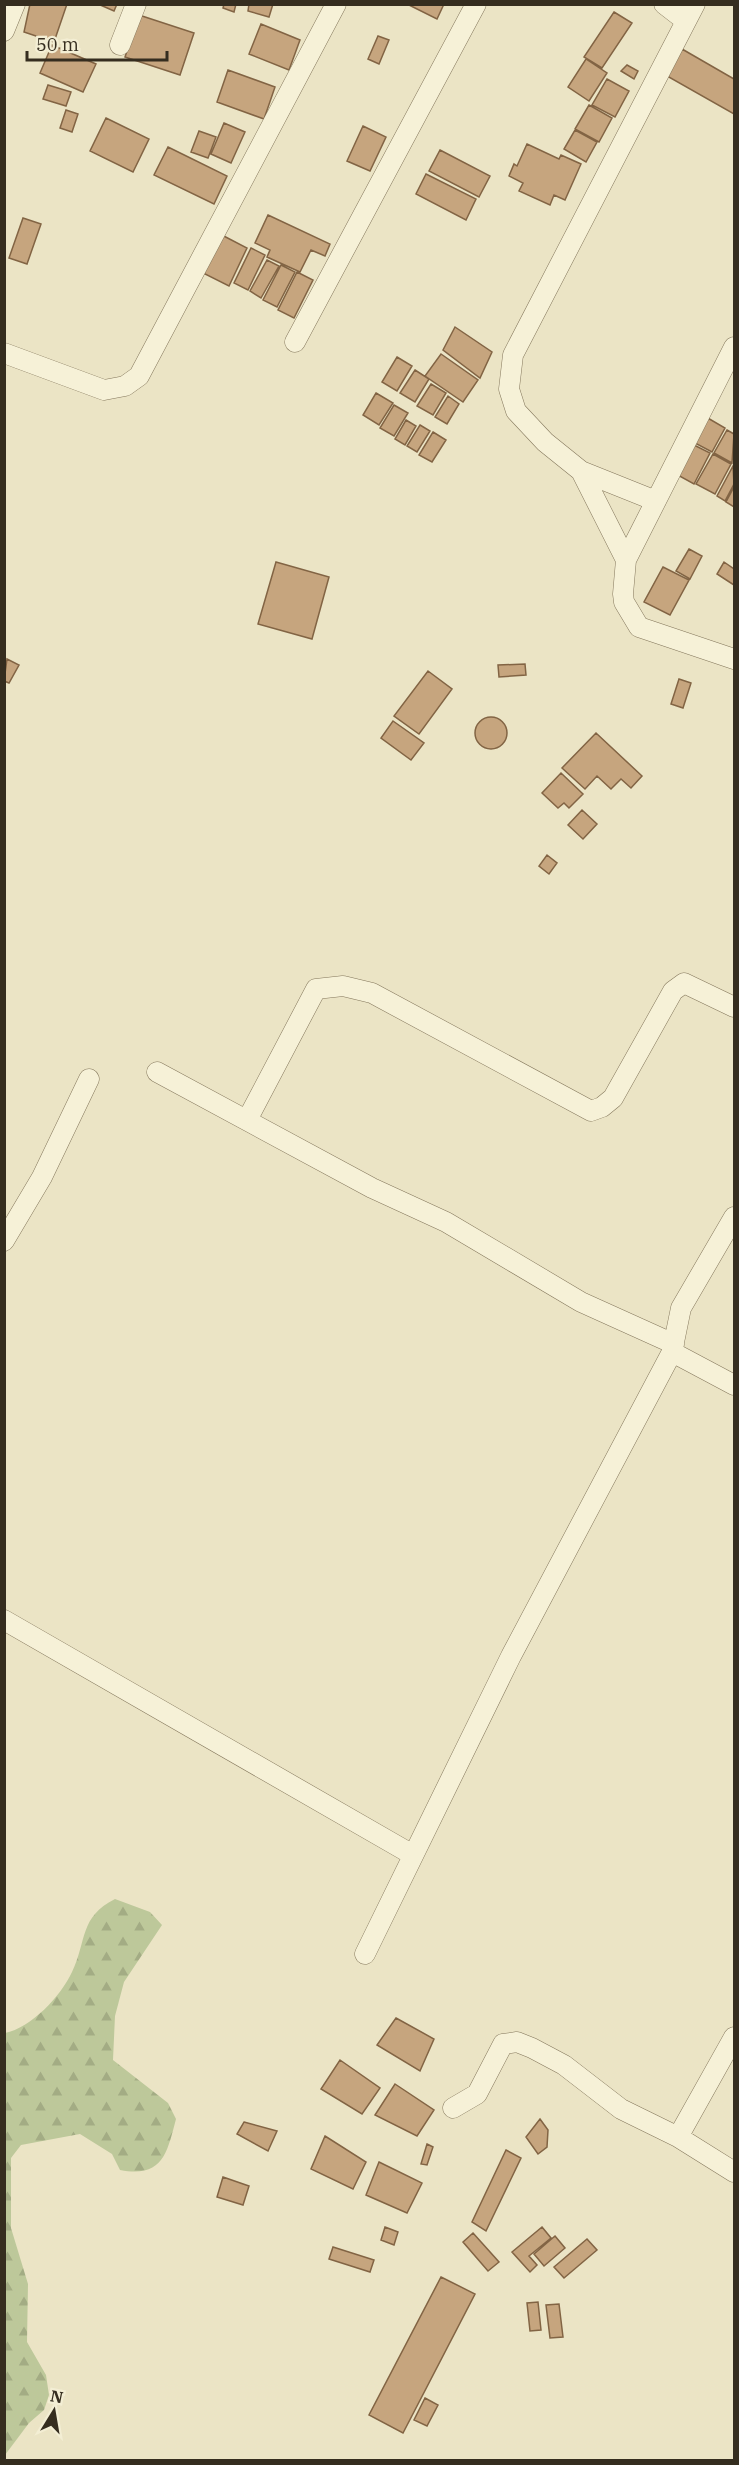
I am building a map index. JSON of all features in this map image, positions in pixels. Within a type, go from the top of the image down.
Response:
[{"type":"street","points":[[4,31],[15,4]]},
{"type":"street","points":[[120,45],[136,4]]},
{"type":"street","points":[[4,353],[104,390],[125,386],[139,376],[336,4]]},
{"type":"street","points":[[295,342],[476,4]]},
{"type":"street","points":[[656,501],[581,471],[545,442],[516,411],[509,389],[513,354],[691,13],[664,4]]},
{"type":"street","points":[[735,347],[626,560],[622,594],[624,602],[639,627],[735,659]]},
{"type":"street","points":[[581,471],[626,560]]},
{"type":"street","points":[[247,1120],[316,989],[343,986],[372,993],[591,1111],[602,1107],[613,1098],[673,991],[684,983],[735,1006]]},
{"type":"street","points":[[157,1072],[372,1188],[446,1222],[581,1302],[673,1348],[735,1385]]},
{"type":"street","points":[[4,1241],[42,1177],[89,1079]]},
{"type":"street","points":[[365,1954],[511,1656],[673,1348],[681,1308],[735,1216]]},
{"type":"street","points":[[4,1620],[413,1855]]},
{"type":"street","points":[[678,2138],[735,2037]]},
{"type":"street","points":[[453,2108],[477,2094],[503,2044],[518,2042],[564,2065],[621,2109],[678,2138],[735,2172]]},
{"type":"green space","points":[[115,1899],[150,1912],[162,1925],[124,1982],[115,2016],[113,2060],[168,2103],[176,2119],[166,2152],[161,2160],[146,2170],[134,2172],[120,2170],[112,2154],[80,2134],[21,2145],[11,2158],[11,2228],[28,2284],[27,2342],[46,2375],[49,2395],[44,2410],[29,2423],[5,2455],[5,2033],[25,2025],[53,2001],[72,1972],[90,1922],[103,1906]]},
{"type":"building","points":[[30,4],[67,4],[54,42],[24,32]]},
{"type":"building","points":[[98,4],[117,4],[114,11]]},
{"type":"building","points":[[224,4],[236,4],[234,12],[223,8]]},
{"type":"building","points":[[249,4],[273,4],[269,17],[248,11]]},
{"type":"building","points":[[407,4],[444,4],[437,19]]},
{"type":"building","points":[[614,12],[632,23],[602,68],[584,57]]},
{"type":"building","points":[[139,15],[194,33],[180,75],[125,57]]},
{"type":"building","points":[[261,24],[300,40],[289,70],[249,54]]},
{"type":"building","points":[[378,36],[389,40],[379,64],[368,59]]},
{"type":"building","points":[[52,45],[96,64],[83,92],[40,73]]},
{"type":"building","points":[[682,49],[734,79],[734,114],[667,76]]},
{"type":"building","points":[[586,59],[607,73],[589,101],[568,87]]},
{"type":"building","points":[[627,65],[638,71],[634,79],[621,71]]},
{"type":"building","points":[[228,70],[275,87],[264,119],[217,102]]},
{"type":"building","points":[[607,79],[629,91],[615,117],[592,105]]},
{"type":"building","points":[[48,85],[71,92],[66,106],[43,99]]},
{"type":"building","points":[[589,105],[612,118],[599,142],[575,129]]},
{"type":"building","points":[[66,110],[78,114],[72,132],[60,128]]},
{"type":"building","points":[[106,118],[149,139],[133,172],[90,151]]},
{"type":"building","points":[[224,123],[245,132],[231,163],[211,154]]},
{"type":"building","points":[[363,126],[386,137],[370,171],[347,161]]},
{"type":"building","points":[[575,130],[597,142],[586,162],[564,149]]},
{"type":"building","points":[[199,131],[216,137],[208,158],[191,152]]},
{"type":"building","points":[[527,144],[559,159],[561,155],[581,164],[565,200],[554,195],[550,205],[519,191],[523,183],[509,176],[514,164],[517,166]]},
{"type":"building","points":[[168,147],[227,176],[214,204],[154,175]]},
{"type":"building","points":[[440,150],[490,176],[479,197],[429,171]]},
{"type":"building","points":[[426,174],[476,199],[466,220],[416,194]]},
{"type":"building","points":[[268,215],[330,244],[325,256],[311,250],[300,272],[267,257],[270,250],[255,243]]},
{"type":"building","points":[[23,218],[41,224],[27,264],[9,258]]},
{"type":"building","points":[[218,233],[247,248],[229,286],[199,271]]},
{"type":"building","points":[[251,248],[265,255],[248,290],[234,283]]},
{"type":"building","points":[[267,260],[279,266],[261,298],[250,291]]},
{"type":"building","points":[[281,265],[295,272],[277,307],[263,300]]},
{"type":"building","points":[[297,272],[313,280],[294,318],[278,310]]},
{"type":"building","points":[[455,327],[492,352],[480,378],[443,350]]},
{"type":"building","points":[[441,354],[478,380],[463,402],[425,376]]},
{"type":"building","points":[[397,357],[412,366],[397,391],[382,382]]},
{"type":"building","points":[[415,370],[429,379],[415,402],[400,393]]},
{"type":"building","points":[[431,384],[446,393],[433,415],[417,406]]},
{"type":"building","points":[[376,393],[393,403],[379,425],[363,415]]},
{"type":"building","points":[[448,396],[459,404],[447,424],[435,417]]},
{"type":"building","points":[[394,405],[408,413],[394,436],[380,428]]},
{"type":"building","points":[[706,417],[725,428],[712,452],[693,442]]},
{"type":"building","points":[[406,420],[416,426],[405,445],[395,439]]},
{"type":"building","points":[[420,425],[430,431],[417,452],[407,446]]},
{"type":"building","points":[[727,430],[734,434],[732,463],[714,453]]},
{"type":"building","points":[[433,432],[446,440],[432,462],[419,455]]},
{"type":"building","points":[[690,443],[710,453],[694,484],[674,473]]},
{"type":"building","points":[[713,454],[731,464],[715,494],[696,484]]},
{"type":"building","points":[[733,466],[734,484],[725,501],[717,496]]},
{"type":"building","points":[[734,487],[734,507],[726,502]]},
{"type":"building","points":[[689,549],[702,556],[690,579],[676,571]]},
{"type":"building","points":[[276,562],[329,577],[312,639],[258,624]]},
{"type":"building","points":[[724,562],[734,569],[734,585],[717,574]]},
{"type":"building","points":[[663,567],[689,580],[670,615],[644,602]]},
{"type":"building","points":[[7,659],[19,665],[9,683],[4,681]]},
{"type":"building","points":[[525,664],[526,675],[499,677],[498,665]]},
{"type":"building","points":[[428,671],[452,689],[419,734],[394,716]]},
{"type":"building","points":[[679,679],[691,683],[683,708],[671,704]]},
{"type":"building","points":[[491,717],[502,722],[507,733],[502,744],[491,749],[480,744],[475,733],[480,722]]},
{"type":"building","points":[[393,721],[424,743],[411,760],[381,738]]},
{"type":"building","points":[[596,733],[642,776],[631,788],[621,779],[611,789],[597,776],[585,789],[562,768]]},
{"type":"building","points":[[561,773],[583,794],[569,808],[564,803],[558,808],[542,793]]},
{"type":"building","points":[[582,810],[597,824],[583,839],[568,825]]},
{"type":"building","points":[[547,855],[557,863],[549,874],[539,866]]},
{"type":"building","points":[[396,2018],[434,2039],[420,2071],[377,2045]]},
{"type":"building","points":[[340,2060],[380,2088],[362,2114],[321,2089]]},
{"type":"building","points":[[395,2084],[434,2110],[417,2136],[375,2115]]},
{"type":"building","points":[[540,2119],[548,2130],[547,2147],[538,2154],[526,2137]]},
{"type":"building","points":[[244,2122],[277,2131],[268,2151],[237,2134]]},
{"type":"building","points":[[325,2136],[366,2162],[353,2189],[311,2169]]},
{"type":"building","points":[[427,2144],[433,2147],[427,2165],[421,2164]]},
{"type":"building","points":[[506,2150],[521,2158],[486,2231],[472,2222]]},
{"type":"building","points":[[379,2162],[422,2183],[407,2213],[366,2195]]},
{"type":"building","points":[[223,2177],[249,2186],[243,2205],[217,2197]]},
{"type":"building","points":[[385,2227],[398,2232],[394,2245],[381,2240]]},
{"type":"building","points":[[542,2227],[551,2238],[529,2256],[537,2265],[530,2272],[512,2252]]},
{"type":"building","points":[[473,2233],[499,2262],[488,2271],[463,2242]]},
{"type":"building","points":[[555,2236],[565,2248],[544,2266],[534,2254]]},
{"type":"building","points":[[587,2239],[597,2250],[564,2278],[554,2267]]},
{"type":"building","points":[[333,2247],[374,2260],[370,2272],[329,2259]]},
{"type":"building","points":[[441,2277],[475,2294],[403,2433],[369,2415]]},
{"type":"building","points":[[538,2302],[541,2330],[530,2331],[527,2303]]},
{"type":"building","points":[[559,2304],[563,2337],[550,2338],[546,2305]]},
{"type":"building","points":[[425,2398],[438,2405],[427,2426],[414,2420]]}]
